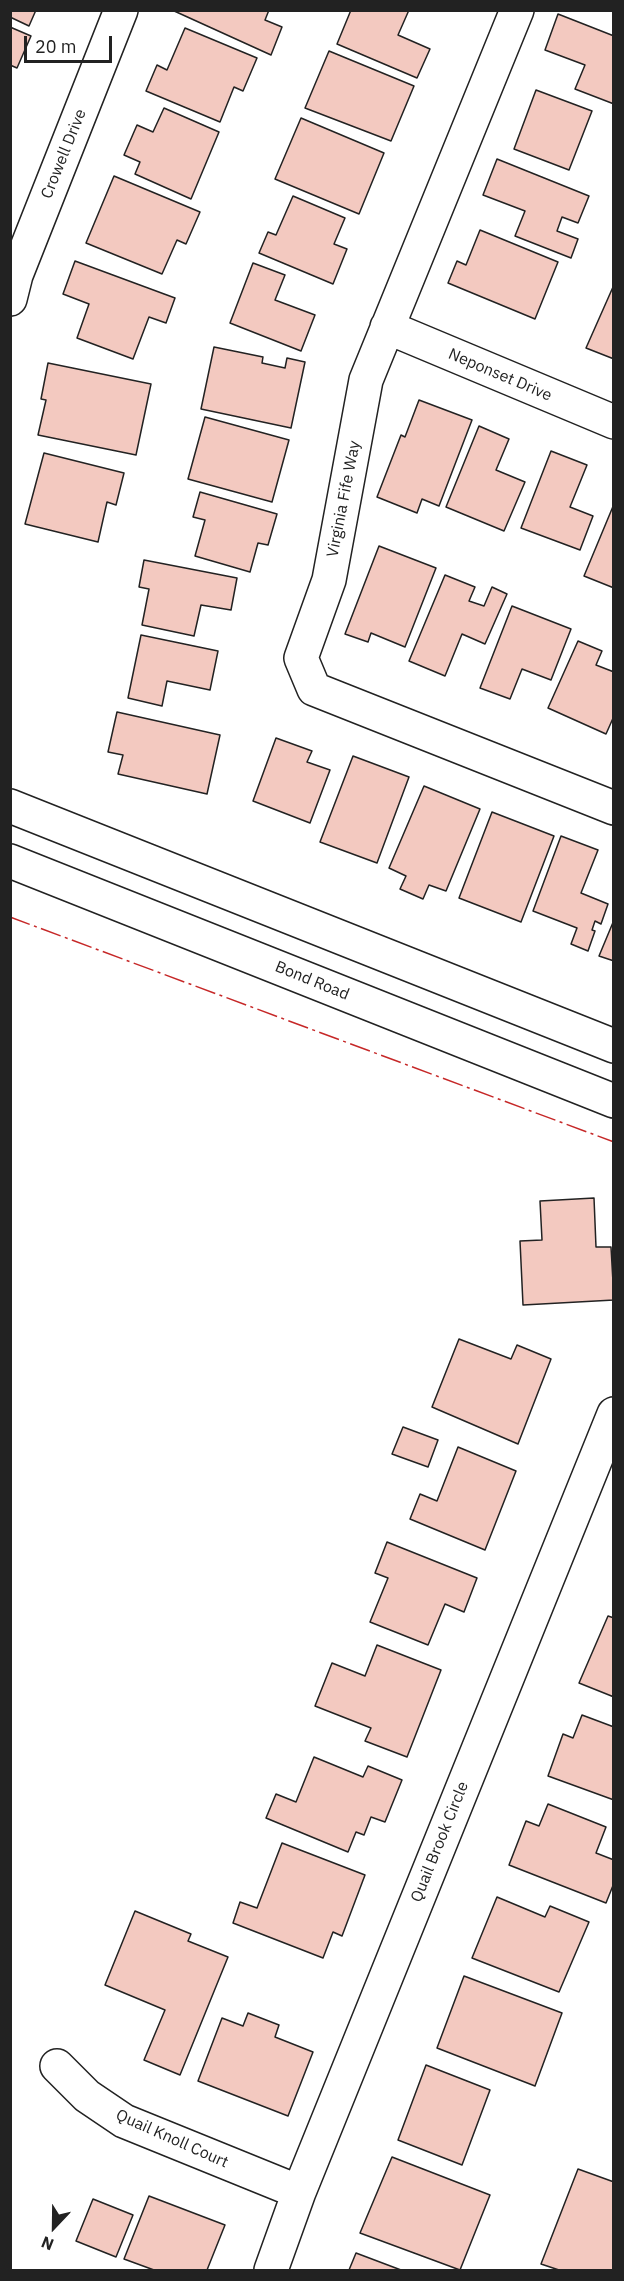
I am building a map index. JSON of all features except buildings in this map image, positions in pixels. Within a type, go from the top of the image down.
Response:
[{"type":"street","name":"Crowell Drive","points":[[10,299],[16,274],[121,10]]},
{"type":"street","name":"Virginia Fife Way","points":[[517,10],[366,380],[328,580],[301,658],[314,688],[614,808]]},
{"type":"street","name":"Neponset Drive","points":[[387,327],[614,422]]},
{"type":"street","points":[[10,806],[614,1046]]},
{"type":"street","name":"Bond Road","points":[[10,861],[614,1101]]},
{"type":"street","points":[[364,1002],[421,1004],[614,1077]]},
{"type":"street","name":"Quail Brook Circle","points":[[271,2271],[299,2192],[614,1414]]},
{"type":"street","name":"Quail Knoll Court","points":[[57,2066],[87,2096],[124,2121],[299,2192]]},
{"type":"power","points":[[10,917],[614,1142]]}]
